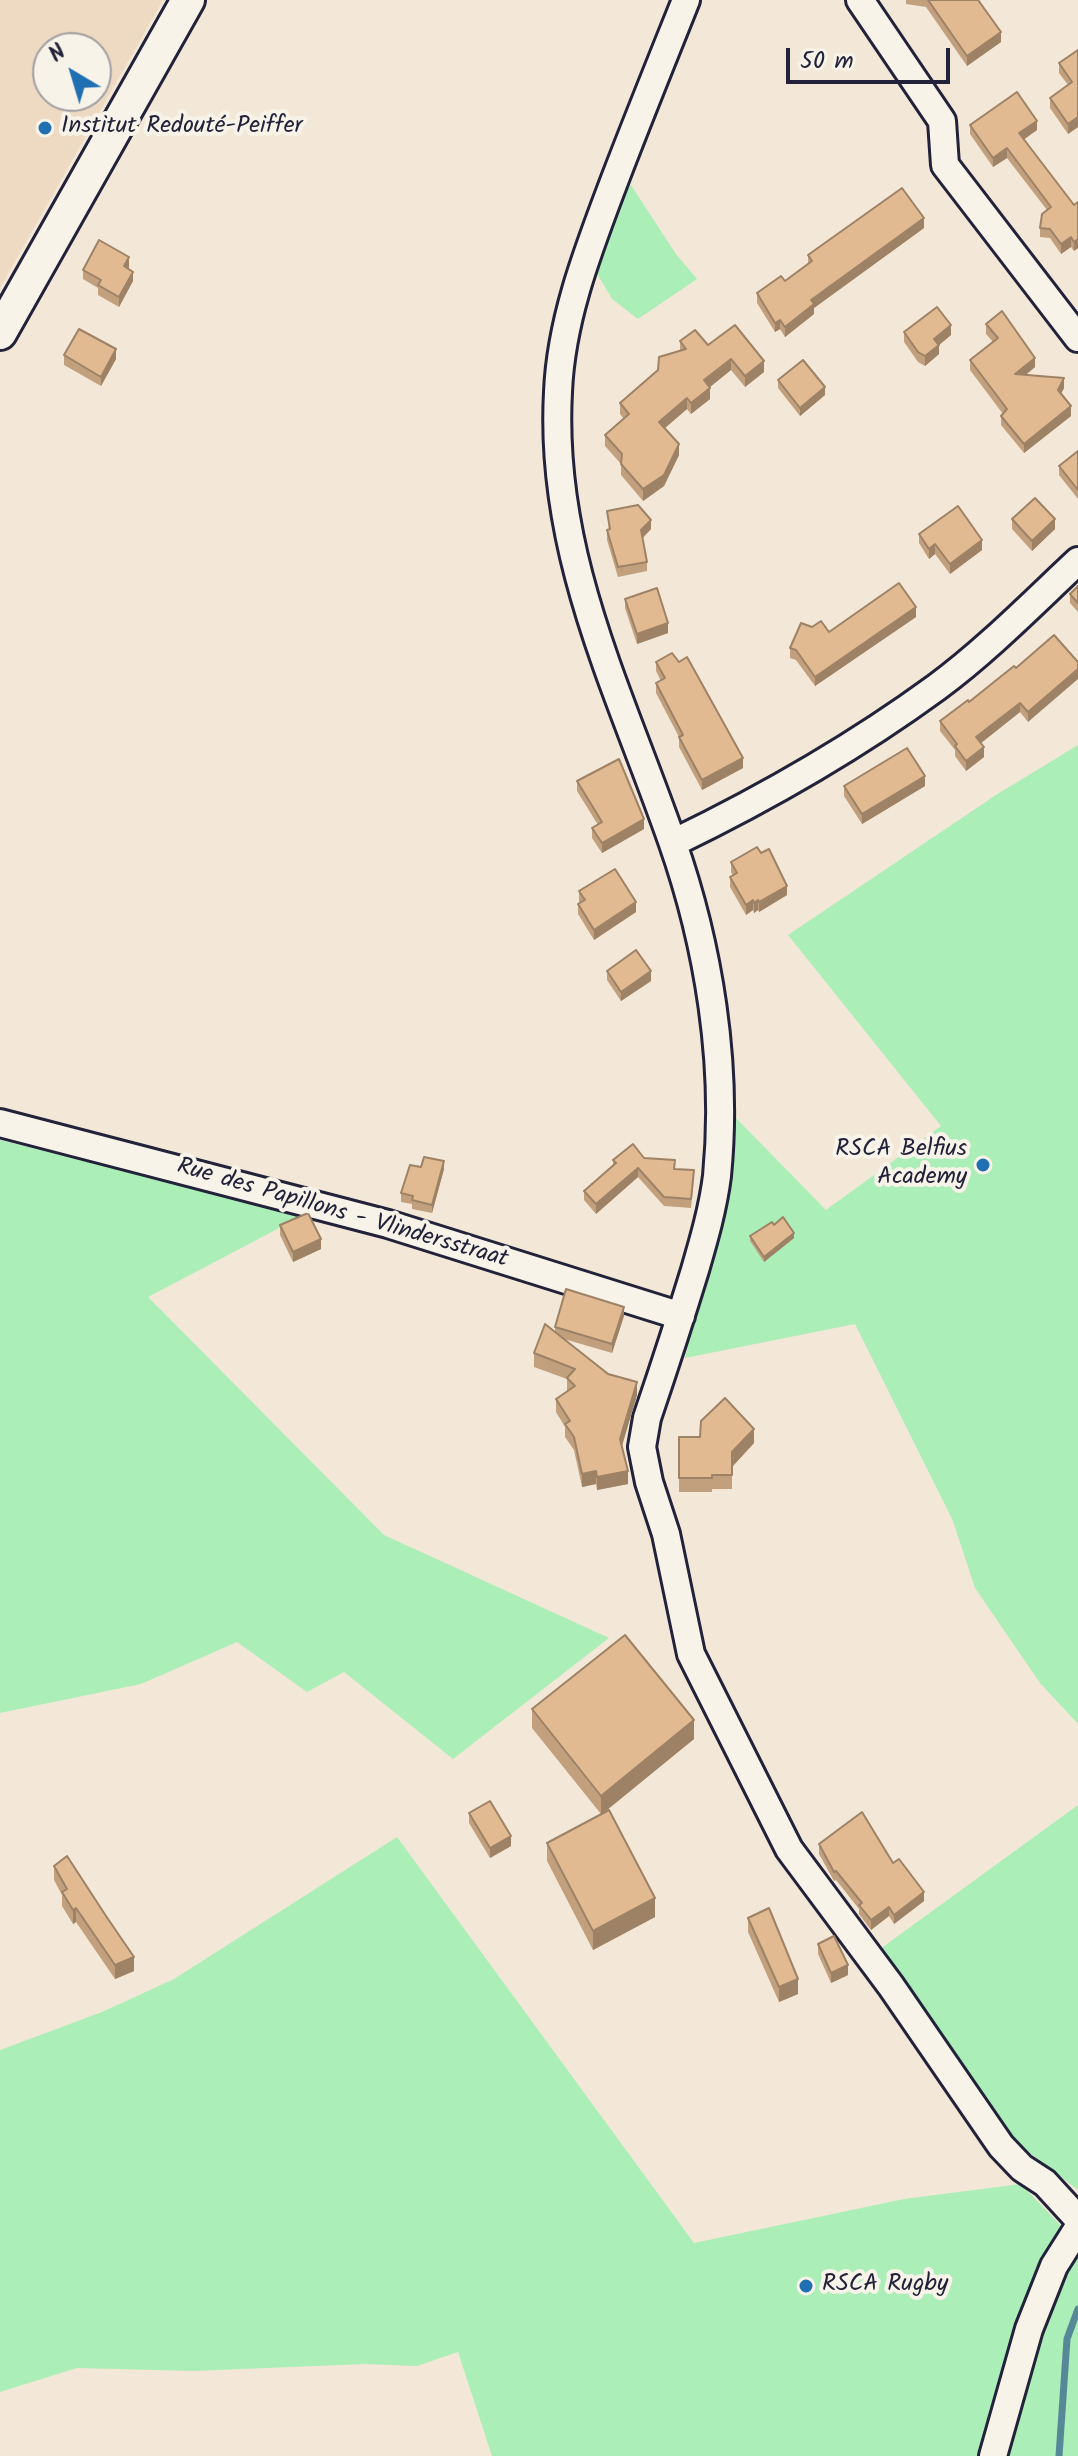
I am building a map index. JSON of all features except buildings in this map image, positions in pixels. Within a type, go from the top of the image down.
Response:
[{"type":"street","points":[[0,333],[188,0]]},
{"type":"street","points":[[686,0],[593,237],[562,341],[557,394],[558,460],[569,533],[589,618],[673,843],[699,934],[713,1018],[720,1087],[717,1177],[707,1229],[647,1418],[642,1447],[649,1482],[666,1534],[691,1654],[796,1859],[891,1986],[1001,2146],[1022,2168],[1045,2183],[1078,2219]]},
{"type":"street","points":[[860,0],[942,121],[945,165],[1078,338]]},
{"type":"street","points":[[673,843],[722,819],[865,736],[938,686],[1012,624],[1078,561]]},
{"type":"street","name":"Rue des Papillons - Vlindersstraat","points":[[0,1123],[388,1224],[681,1316]]},
{"type":"street","points":[[993,2456],[1029,2329],[1054,2266],[1078,2228]]},
{"type":"shaded area","name":"Institut Redouté-Peiffer","points":[[0,0],[163,0],[112,90],[112,32],[32,32],[32,112],[100,112],[0,288]]},
{"type":"green space","points":[[631,185],[676,254],[697,279],[638,319],[612,299],[593,267],[622,193]]},
{"type":"green space","name":"RSCA Belfius Academy","points":[[1078,745],[1078,1724],[1040,1683],[975,1588],[953,1521],[855,1324],[685,1358],[721,1204],[733,1115],[826,1210],[941,1126],[788,935],[996,795]]},
{"type":"green space","points":[[0,1140],[306,1214],[148,1297],[384,1535],[609,1638],[453,1759],[344,1672],[307,1692],[237,1642],[141,1684],[0,1713]]},
{"type":"green space","points":[[1078,1805],[1078,2190],[1012,2139],[880,1949]]},
{"type":"green space","points":[[397,1837],[694,2243],[904,2199],[1021,2184],[1065,2230],[1013,2329],[979,2456],[492,2456],[458,2352],[417,2366],[365,2364],[193,2371],[77,2368],[0,2392],[0,2050],[102,2012],[174,1979]]},
{"type":"green space","points":[[1078,2252],[1078,2456],[1004,2456],[1048,2310]]},
{"type":"waterway","points":[[1059,2456],[1067,2339],[1078,2309]]},
{"type":"place","name":"Institut Redouté-Peiffer","points":[[45,128]]},
{"type":"place","name":"RSCA Belfius Academy","points":[[983,1165]]},
{"type":"place","name":"RSCA Rugby","points":[[806,2286]]}]
